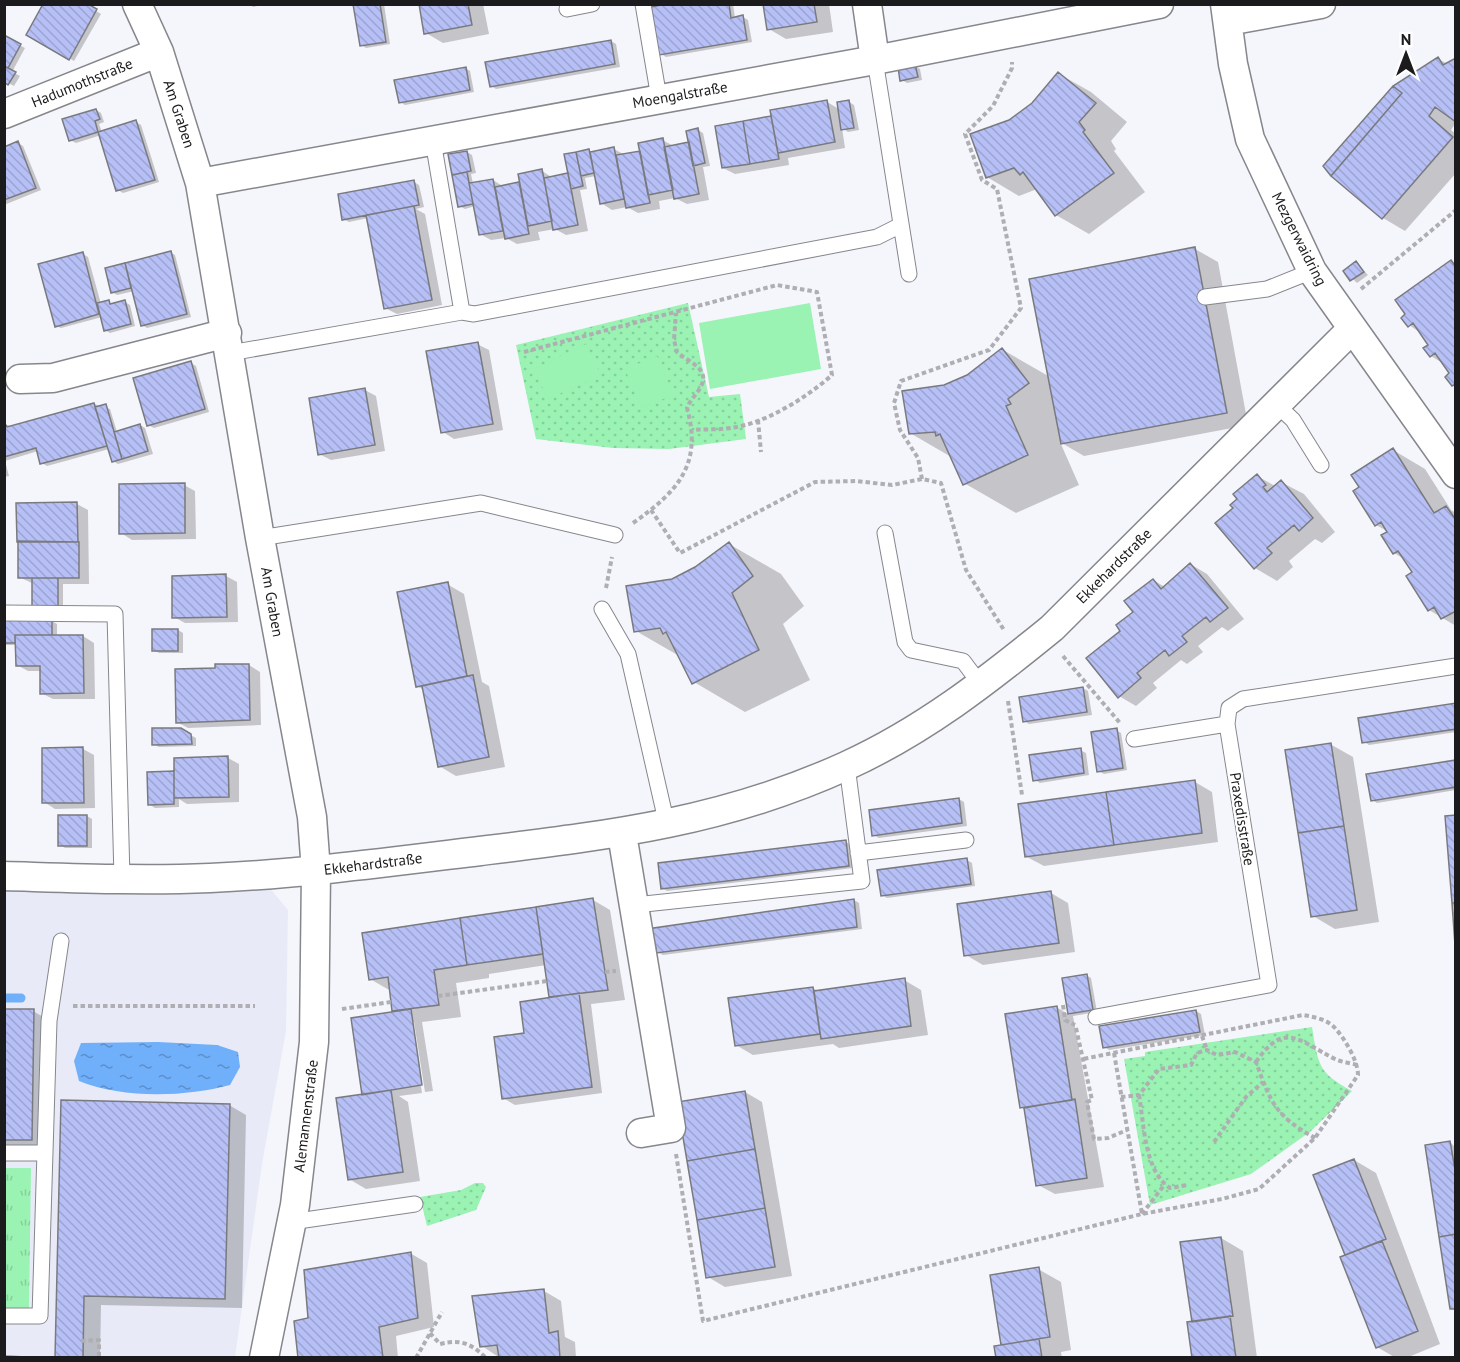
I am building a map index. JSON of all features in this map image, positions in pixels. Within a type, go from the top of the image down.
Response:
[{"type":"street","name":"Am Graben","points":[[137,4],[159,52],[200,183],[229,343],[260,538],[312,818],[316,871]]},
{"type":"street","points":[[867,4],[875,60]]},
{"type":"street","name":"Moengalstraße","points":[[200,183],[875,60],[1159,4]]},
{"type":"street","points":[[1226,13],[1322,4]]},
{"type":"street","name":"Mezgerwaidring","points":[[1226,13],[1233,64],[1250,139],[1312,271],[1455,474]]},
{"type":"street","name":"Hadumothstraße","points":[[4,114],[159,52]]},
{"type":"street","name":"Ekkehardstraße","points":[[4,876],[208,878],[316,871],[622,834],[725,812],[781,793],[847,766],[933,719],[992,677],[1045,634],[1277,405],[1344,319]]},
{"type":"street","points":[[12,379],[53,378],[229,343]]},
{"type":"street","points":[[622,834],[671,1128],[641,1133]]},
{"type":"street","name":"Alemannenstraße","points":[[264,1358],[291,1222],[305,1130],[314,1014],[316,871]]},
{"type":"lane","points":[[567,9],[592,4]]},
{"type":"lane","points":[[643,4],[659,98]]},
{"type":"lane","points":[[875,60],[909,274]]},
{"type":"lane","points":[[434,141],[462,312]]},
{"type":"lane","points":[[229,343],[462,312],[474,314],[877,237],[901,225]]},
{"type":"lane","points":[[1205,297],[1267,289],[1312,271]]},
{"type":"lane","points":[[1277,405],[1293,420],[1321,465]]},
{"type":"lane","points":[[260,538],[481,503],[615,535]]},
{"type":"lane","points":[[885,533],[905,642],[911,650],[963,661],[992,677]]},
{"type":"lane","points":[[602,609],[628,654],[667,825]]},
{"type":"lane","points":[[4,613],[115,614],[122,878]]},
{"type":"lane","points":[[1134,739],[1227,724],[1229,708],[1243,699],[1455,666]]},
{"type":"lane","name":"Praxedisstraße","points":[[1096,1017],[1269,985],[1227,724]]},
{"type":"lane","points":[[635,905],[862,881],[847,766]]},
{"type":"lane","points":[[858,853],[966,840]]},
{"type":"lane","points":[[4,1316],[40,1316],[49,1021],[61,941]]},
{"type":"lane","points":[[4,1153],[45,1153]]},
{"type":"lane","points":[[291,1222],[415,1204]]},
{"type":"path","points":[[922,479],[918,458],[900,430],[894,403],[901,381],[989,350],[1021,308],[997,189],[982,180],[965,134],[993,106],[1012,68],[1012,33]]},
{"type":"path","points":[[1344,319],[1455,210]]},
{"type":"path","points":[[524,352],[777,285],[817,292],[832,375],[818,387],[758,420],[732,428],[693,430]]},
{"type":"path","points":[[611,563],[615,535],[661,504],[688,467],[693,430],[687,408],[700,388],[703,374],[700,368],[676,352],[674,340],[676,313]]},
{"type":"path","points":[[758,420],[761,452]]},
{"type":"path","points":[[651,510],[680,554],[727,527]]},
{"type":"path","points":[[1045,634],[1134,739]]},
{"type":"path","points":[[992,677],[1022,795]]},
{"type":"path","points":[[438,996],[547,981]]},
{"type":"path","points":[[314,1014],[391,1002]]},
{"type":"path","points":[[1063,1005],[1065,1020],[1076,1025],[1096,1017]]},
{"type":"path","points":[[52,1006],[255,1006]]},
{"type":"path","points":[[671,1128],[704,1320],[1142,1214],[1222,1199],[1258,1189],[1315,1138],[1358,1075],[1358,1066],[1334,1027],[1320,1018],[1303,1015],[1083,1059]]},
{"type":"path","points":[[1076,1025],[1092,1100],[1087,1102],[1094,1139],[1108,1138],[1127,1130]]},
{"type":"path","points":[[1202,1036],[1207,1050]]},
{"type":"path","points":[[1256,1062],[1267,1045],[1280,1038],[1299,1037],[1336,1060],[1358,1066]]},
{"type":"path","points":[[1121,1097],[1139,1095],[1159,1069],[1191,1065],[1197,1053],[1207,1050],[1217,1055],[1235,1052],[1256,1062],[1269,1099],[1289,1124],[1315,1138]]},
{"type":"path","points":[[1114,1053],[1142,1214]]},
{"type":"path","points":[[1214,1142],[1246,1097],[1263,1082]]},
{"type":"path","points":[[1139,1095],[1153,1164],[1160,1181],[1170,1188],[1187,1185]]},
{"type":"path","points":[[1142,1214],[1165,1184]]},
{"type":"path","points":[[416,1358],[442,1312]]},
{"type":"path","points":[[430,1333],[440,1344],[455,1340],[472,1345],[486,1358]]},
{"type":"path","points":[[81,1341],[99,1340],[99,1358]]},
{"type":"path","points":[[393,1358],[407,1358]]},
{"type":"shaded area","points":[[5,884],[269,887],[288,910],[286,1031],[262,1164],[235,1357],[5,1358]]},
{"type":"green space","points":[[688,303],[709,397],[740,394],[746,439],[669,449],[613,448],[536,439],[516,345]]},
{"type":"green space","points":[[810,303],[821,369],[710,389],[699,323]]},
{"type":"green space","points":[[586,344],[601,375],[548,399],[534,369]]},
{"type":"green space","points":[[657,356],[673,395],[641,408],[625,369]]},
{"type":"green space","points":[[1312,1027],[1321,1066],[1332,1079],[1352,1091],[1311,1131],[1251,1174],[1150,1205],[1124,1059],[1145,1056],[1145,1052]]},
{"type":"green space","points":[[5,1168],[31,1168],[29,1309],[5,1309]]},
{"type":"green space","points":[[475,1183],[483,1183],[486,1187],[476,1210],[427,1226],[420,1197],[461,1190]]},
{"type":"water","points":[[158,1042],[217,1045],[238,1052],[240,1067],[230,1085],[174,1094],[115,1091],[79,1081],[74,1061],[81,1043]]},
{"type":"building","points":[[43,4],[88,4],[97,9],[69,60],[26,35]]},
{"type":"building","points":[[353,4],[380,4],[386,42],[360,46]]},
{"type":"building","points":[[419,4],[468,4],[472,25],[424,34]]},
{"type":"building","points":[[666,4],[729,4],[731,18],[743,15],[747,40],[659,55],[651,7]]},
{"type":"building","points":[[763,4],[814,4],[817,22],[767,30]]},
{"type":"building","points":[[4,35],[21,44],[8,68],[4,66]]},
{"type":"building","points":[[611,40],[615,64],[490,87],[485,62]]},
{"type":"building","points":[[1438,57],[1443,65],[1454,59],[1456,61],[1456,122],[1435,107],[1429,116],[1453,137],[1382,219],[1331,176],[1402,93],[1393,86]]},
{"type":"building","points":[[915,64],[918,77],[900,81],[898,67]]},
{"type":"building","points":[[4,66],[16,72],[8,85],[4,82]]},
{"type":"building","points":[[466,67],[470,90],[399,103],[394,80]]},
{"type":"building","points":[[1058,72],[1096,103],[1079,122],[1085,130],[1083,132],[1114,173],[1055,216],[1023,172],[1020,175],[1014,168],[986,178],[970,134],[1009,120],[1032,103]]},
{"type":"building","points":[[1393,86],[1402,93],[1331,176],[1323,166]]},
{"type":"building","points":[[827,100],[835,142],[778,153],[770,110]]},
{"type":"building","points":[[849,100],[854,128],[841,130],[837,102]]},
{"type":"building","points":[[96,109],[100,119],[95,121],[98,132],[69,141],[62,119]]},
{"type":"building","points":[[771,116],[779,159],[750,164],[743,121]]},
{"type":"building","points":[[136,120],[155,180],[116,191],[98,132]]},
{"type":"building","points":[[743,121],[750,164],[722,168],[715,126]]},
{"type":"building","points":[[698,128],[705,163],[693,166],[686,131]]},
{"type":"building","points":[[663,138],[673,190],[648,195],[638,143]]},
{"type":"building","points":[[18,141],[36,188],[4,200],[4,147]]},
{"type":"building","points":[[689,142],[699,194],[674,199],[664,147]]},
{"type":"building","points":[[614,147],[624,199],[600,204],[590,152]]},
{"type":"building","points":[[589,149],[594,173],[581,176],[576,152]]},
{"type":"building","points":[[467,151],[471,171],[452,175],[448,154]]},
{"type":"building","points":[[640,151],[650,203],[626,208],[616,155]]},
{"type":"building","points":[[576,152],[583,186],[571,189],[564,154]]},
{"type":"building","points":[[542,169],[552,221],[528,226],[518,174]]},
{"type":"building","points":[[467,172],[473,204],[458,207],[452,175]]},
{"type":"building","points":[[568,173],[578,225],[553,230],[544,178]]},
{"type":"building","points":[[493,179],[503,231],[479,235],[469,183]]},
{"type":"building","points":[[414,180],[419,205],[342,220],[338,194]]},
{"type":"building","points":[[519,182],[529,234],[505,239],[495,187]]},
{"type":"building","points":[[414,206],[432,300],[384,309],[366,215]]},
{"type":"building","points":[[1195,247],[1227,413],[1061,444],[1029,279]]},
{"type":"building","points":[[171,251],[187,314],[141,326],[125,263]]},
{"type":"building","points":[[83,252],[99,314],[55,327],[38,264]]},
{"type":"building","points":[[1451,260],[1456,267],[1456,384],[1452,386],[1445,377],[1449,373],[1435,353],[1430,357],[1423,348],[1428,345],[1413,323],[1408,327],[1401,318],[1405,314],[1395,300]]},
{"type":"building","points":[[1356,261],[1364,272],[1350,281],[1343,271]]},
{"type":"building","points":[[125,263],[131,288],[111,293],[105,268]]},
{"type":"building","points":[[109,300],[110,304],[125,300],[131,324],[104,331],[97,303]]},
{"type":"building","points":[[478,342],[493,424],[441,433],[426,351]]},
{"type":"building","points":[[1002,348],[1029,383],[1008,399],[1011,404],[1006,406],[1028,455],[963,485],[940,434],[936,436],[935,432],[909,434],[902,391],[944,385],[967,375]]},
{"type":"building","points":[[191,361],[205,409],[147,426],[133,378]]},
{"type":"building","points":[[365,388],[375,445],[318,455],[309,398]]},
{"type":"building","points":[[94,403],[107,446],[40,464],[36,448],[4,457],[4,422],[7,427]]},
{"type":"building","points":[[106,404],[122,459],[112,462],[95,407]]},
{"type":"building","points":[[140,424],[148,451],[122,459],[114,432]]},
{"type":"building","points":[[1393,448],[1434,513],[1446,506],[1456,520],[1456,611],[1441,619],[1434,607],[1428,611],[1406,576],[1412,572],[1398,551],[1393,554],[1381,535],[1387,532],[1381,522],[1375,526],[1353,491],[1359,487],[1351,475]]},
{"type":"building","points":[[1257,474],[1266,485],[1263,487],[1267,492],[1281,480],[1313,518],[1299,531],[1294,525],[1267,548],[1272,553],[1254,569],[1215,523],[1233,508],[1230,505],[1237,499],[1233,494]]},
{"type":"building","points":[[185,483],[185,533],[119,534],[119,484]]},
{"type":"building","points":[[77,502],[78,542],[17,542],[16,503]]},
{"type":"building","points":[[18,541],[79,542],[79,578],[18,578]]},
{"type":"building","points":[[729,542],[753,576],[732,593],[759,650],[692,684],[666,632],[663,634],[660,628],[634,632],[626,586],[672,579],[695,567]]},
{"type":"building","points":[[1190,563],[1228,608],[1210,622],[1206,617],[1182,636],[1187,642],[1169,656],[1165,650],[1137,673],[1141,678],[1118,698],[1086,658],[1120,631],[1116,625],[1133,612],[1124,601],[1153,579],[1161,589]]},
{"type":"building","points":[[226,574],[227,617],[172,618],[172,576]]},
{"type":"building","points":[[32,578],[58,578],[58,606],[32,606]]},
{"type":"building","points":[[448,582],[467,676],[416,687],[397,592]]},
{"type":"building","points":[[52,619],[52,635],[15,635],[15,643],[4,643],[4,620]]},
{"type":"building","points":[[152,629],[178,629],[178,651],[152,651]]},
{"type":"building","points":[[15,635],[83,635],[84,693],[40,694],[40,666],[16,666]]},
{"type":"building","points":[[215,664],[249,664],[250,720],[176,723],[175,669],[215,668]]},
{"type":"building","points":[[473,675],[489,757],[438,767],[422,686]]},
{"type":"building","points":[[1083,687],[1087,712],[1023,722],[1019,697]]},
{"type":"building","points":[[1456,703],[1456,729],[1362,743],[1358,718]]},
{"type":"building","points":[[152,728],[181,728],[191,734],[192,744],[152,745]]},
{"type":"building","points":[[1117,728],[1123,768],[1097,772],[1091,732]]},
{"type":"building","points":[[1331,743],[1344,826],[1298,833],[1285,750]]},
{"type":"building","points":[[83,747],[84,803],[42,803],[42,748]]},
{"type":"building","points":[[1081,748],[1084,773],[1033,781],[1029,755]]},
{"type":"building","points":[[228,756],[229,797],[174,798],[174,758]]},
{"type":"building","points":[[1456,760],[1456,787],[1371,801],[1366,774]]},
{"type":"building","points":[[174,771],[174,804],[148,805],[147,772]]},
{"type":"building","points":[[1195,780],[1202,833],[1114,845],[1106,792]]},
{"type":"building","points":[[1106,792],[1114,845],[1025,857],[1018,804]]},
{"type":"building","points":[[959,798],[962,823],[872,836],[869,810]]},
{"type":"building","points":[[58,815],[87,815],[87,846],[58,846]]},
{"type":"building","points":[[1456,815],[1456,903],[1452,903],[1445,816]]},
{"type":"building","points":[[1344,826],[1357,910],[1311,917],[1298,833]]},
{"type":"building","points":[[846,840],[849,866],[661,889],[658,863]]},
{"type":"building","points":[[967,858],[971,884],[881,896],[877,870]]},
{"type":"building","points":[[1051,891],[1059,943],[964,956],[957,904]]},
{"type":"building","points":[[593,898],[608,990],[549,997],[536,907]]},
{"type":"building","points":[[854,899],[857,927],[656,953],[656,948],[649,949],[647,929]]},
{"type":"building","points":[[1452,903],[1456,903],[1456,959]]},
{"type":"building","points":[[536,907],[543,954],[467,965],[460,918]]},
{"type":"building","points":[[460,918],[467,965],[434,970],[439,1005],[392,1011],[388,977],[369,980],[362,933]]},
{"type":"building","points":[[1087,974],[1093,1010],[1068,1014],[1062,978]]},
{"type":"building","points":[[905,978],[911,1026],[821,1039],[814,991]]},
{"type":"building","points":[[813,987],[820,1034],[735,1046],[728,998]]},
{"type":"building","points":[[579,993],[592,1087],[502,1099],[494,1037],[524,1033],[520,1002]]},
{"type":"building","points":[[1057,1006],[1072,1100],[1020,1108],[1005,1014]]},
{"type":"building","points":[[4,1009],[34,1009],[32,1140],[4,1140]]},
{"type":"building","points":[[411,1009],[422,1085],[362,1095],[351,1018]]},
{"type":"building","points":[[1196,1010],[1200,1032],[1103,1048],[1099,1026]]},
{"type":"building","points":[[391,1090],[403,1172],[348,1180],[336,1098]]},
{"type":"building","points":[[745,1091],[755,1149],[687,1161],[677,1102]]},
{"type":"building","points":[[1075,1099],[1087,1178],[1036,1186],[1024,1108]]},
{"type":"building","points":[[61,1100],[230,1104],[225,1299],[84,1296],[83,1358],[55,1358]]},
{"type":"building","points":[[1450,1141],[1456,1175],[1456,1234],[1439,1237],[1425,1145]]},
{"type":"building","points":[[755,1149],[765,1208],[697,1220],[687,1161]]},
{"type":"building","points":[[1354,1159],[1386,1239],[1345,1255],[1313,1175]]},
{"type":"building","points":[[765,1208],[775,1267],[706,1278],[697,1220]]},
{"type":"building","points":[[1456,1234],[1456,1309],[1450,1309],[1439,1237]]},
{"type":"building","points":[[1221,1237],[1233,1316],[1192,1322],[1180,1242]]},
{"type":"building","points":[[1382,1241],[1418,1331],[1376,1348],[1340,1257]]},
{"type":"building","points":[[411,1252],[418,1318],[379,1327],[383,1358],[298,1358],[294,1321],[308,1318],[304,1270]]},
{"type":"building","points":[[1039,1267],[1050,1337],[1001,1345],[990,1275]]},
{"type":"building","points":[[544,1289],[549,1333],[558,1331],[560,1358],[499,1358],[497,1345],[480,1347],[472,1296]]},
{"type":"building","points":[[1230,1316],[1236,1358],[1192,1358],[1187,1322]]},
{"type":"building","points":[[1039,1339],[1042,1358],[996,1358],[994,1346]]},
{"type":"building","points":[[4,1356],[51,1358],[4,1358]]},
{"type":"waterway","points":[[4,998],[21,998]]}]
